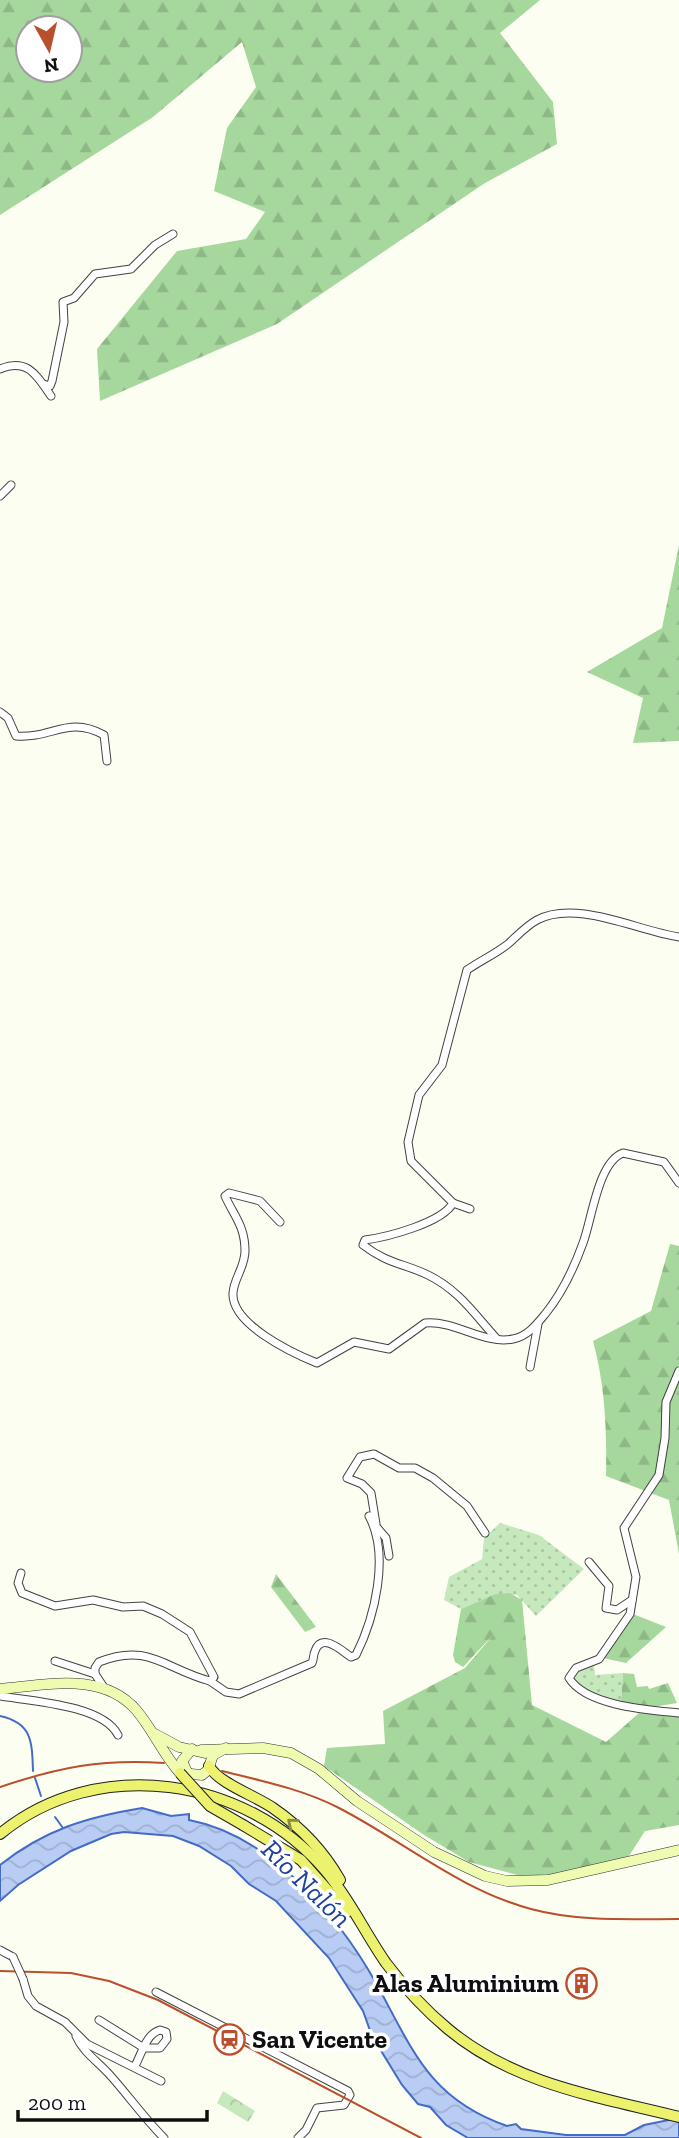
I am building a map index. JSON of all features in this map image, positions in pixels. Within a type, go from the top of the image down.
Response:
[{"type":"main road","points":[[210,1764],[219,1778],[257,1797],[286,1817],[318,1847],[386,1962]]},
{"type":"main road","points":[[184,1774],[210,1806],[289,1850],[314,1872],[386,1962],[448,2030],[495,2061],[553,2085],[679,2117]]},
{"type":"main road","points":[[0,1834],[45,1807],[110,1787],[156,1785],[206,1793],[253,1812],[293,1838],[326,1871],[371,1938]]},
{"type":"street","points":[[43,384],[50,386],[52,381],[64,323],[63,302],[74,298],[95,274],[131,269],[155,245],[173,234]]},
{"type":"street","points":[[0,369],[19,363],[43,384],[51,396]]},
{"type":"street","points":[[0,496],[11,485]]},
{"type":"street","points":[[0,712],[8,718],[16,736],[29,737],[78,725],[88,726],[104,735],[107,761]]},
{"type":"street","points":[[470,1209],[453,1203],[411,1161],[408,1142],[419,1095],[442,1065],[467,970],[506,945],[537,919],[547,916],[577,914],[604,917],[679,937]]},
{"type":"street","points":[[280,1222],[260,1201],[229,1193],[225,1196],[237,1214],[244,1242],[244,1264],[233,1292],[236,1307],[254,1328],[319,1362],[351,1342],[388,1349],[418,1326],[430,1323],[497,1339],[517,1338],[538,1324],[559,1298],[585,1238],[599,1186],[614,1158],[623,1153],[664,1162],[679,1183]]},
{"type":"street","points":[[453,1203],[437,1217],[392,1234],[365,1240],[363,1245],[395,1265],[430,1276],[450,1288],[497,1339]]},
{"type":"street","points":[[530,1367],[538,1324]]},
{"type":"street","points":[[679,1371],[666,1402],[659,1475],[624,1528],[636,1571],[626,1622],[599,1659],[576,1668],[569,1678],[582,1691],[631,1709],[679,1713]]},
{"type":"street","points":[[226,1747],[217,1751],[202,1775],[184,1774],[126,1700],[103,1686],[95,1674],[95,1668],[99,1662],[139,1654],[151,1655],[187,1675],[210,1681],[226,1692],[239,1694],[312,1663],[315,1651],[324,1643],[332,1643],[351,1657],[356,1655],[377,1589],[379,1546],[371,1493],[362,1484],[347,1478],[360,1457],[374,1454],[399,1468],[415,1468],[433,1478],[467,1506],[485,1533]]},
{"type":"street","points":[[369,1516],[387,1541],[389,1556]]},
{"type":"street","points":[[589,1562],[609,1586],[606,1608],[617,1610],[632,1600]]},
{"type":"street","points":[[21,1573],[18,1583],[22,1593],[55,1606],[93,1600],[123,1607],[143,1606],[177,1622],[190,1632],[208,1662],[214,1677],[210,1681]]},
{"type":"street","points":[[55,1661],[95,1674]]},
{"type":"street","points":[[0,1689],[77,1684],[103,1686]]},
{"type":"street","points":[[0,1696],[94,1714],[110,1724],[118,1735]]},
{"type":"street","points":[[151,1732],[179,1747],[270,1748],[291,1753],[319,1769],[357,1801],[434,1852],[485,1876],[507,1881],[548,1880],[679,1850]]},
{"type":"street","points":[[184,1774],[182,1761],[197,1749]]},
{"type":"street","points":[[197,1749],[210,1764]]},
{"type":"street","points":[[0,1950],[13,1957],[32,2003],[65,2022],[87,2044],[161,2081]]},
{"type":"street","points":[[156,1992],[348,2091],[350,2095],[344,2105],[317,2108],[306,2130],[298,2138]]},
{"type":"street","points":[[99,2020],[144,2048],[135,2066]]},
{"type":"street","points":[[74,2032],[82,2048],[164,2138]]},
{"type":"green space","points":[[0,0],[540,0],[500,33],[553,102],[557,144],[485,183],[277,324],[100,401],[97,349],[177,251],[246,239],[265,212],[214,191],[227,128],[256,87],[242,42],[153,117],[0,215]]},
{"type":"green space","points":[[679,545],[679,741],[633,743],[643,698],[587,672],[662,628]]},
{"type":"green space","points":[[670,1244],[679,1246],[679,1554],[669,1500],[606,1476],[604,1408],[593,1341],[651,1311]]},
{"type":"green space","points":[[500,1523],[539,1535],[584,1569],[536,1616],[517,1595],[495,1594],[461,1609],[444,1600],[449,1577],[482,1559],[484,1538]]},
{"type":"green space","points":[[276,1574],[316,1627],[305,1632],[271,1587]]},
{"type":"green space","points":[[510,1593],[522,1600],[532,1705],[606,1742],[639,1713],[679,1717],[679,1825],[645,1831],[629,1856],[582,1870],[528,1878],[469,1862],[424,1835],[324,1766],[327,1748],[385,1744],[383,1711],[465,1668],[494,1634],[463,1667],[455,1662],[453,1655],[461,1609],[495,1594]]},
{"type":"green space","points":[[633,1614],[666,1627],[626,1663],[603,1658]]},
{"type":"green space","points":[[594,1663],[595,1675],[623,1673],[621,1702],[582,1689],[573,1680],[573,1673]]},
{"type":"green space","points":[[623,1673],[634,1674],[637,1687],[648,1686],[649,1689],[668,1683],[677,1703],[647,1708],[621,1702]]},
{"type":"green space","points":[[223,2091],[255,2111],[248,2122],[217,2103]]},
{"type":"water","name":"Río Nalón","points":[[142,1808],[171,1816],[189,1814],[189,1820],[247,1842],[298,1882],[321,1905],[360,1957],[426,2070],[459,2102],[480,2115],[507,2126],[516,2124],[521,2129],[566,2135],[625,2135],[644,2125],[679,2118],[679,2138],[468,2138],[446,2125],[430,2107],[418,2104],[402,2085],[372,2036],[363,2011],[329,1958],[276,1901],[249,1884],[231,1866],[199,1846],[173,1836],[124,1832],[111,1834],[71,1851],[18,1885],[0,1901],[0,1865],[16,1853],[67,1827]]},
{"type":"waterway","points":[[0,1716],[19,1723],[28,1735],[33,1771]]},
{"type":"waterway","points":[[35,1778],[41,1796]]},
{"type":"waterway","points":[[55,1817],[63,1828]]},
{"type":"railway","points":[[0,1787],[81,1766],[120,1762],[164,1763]]},
{"type":"railway","points":[[222,1771],[282,1786],[325,1801],[456,1877],[505,1901],[549,1913],[586,1918],[679,1919]]},
{"type":"railway","points":[[0,1971],[71,1973],[109,1981],[158,2000],[421,2138]]},
{"type":"place","name":"Alas Aluminium","points":[[582,1983]]},
{"type":"place","name":"San Vicente","points":[[229,2039]]}]
